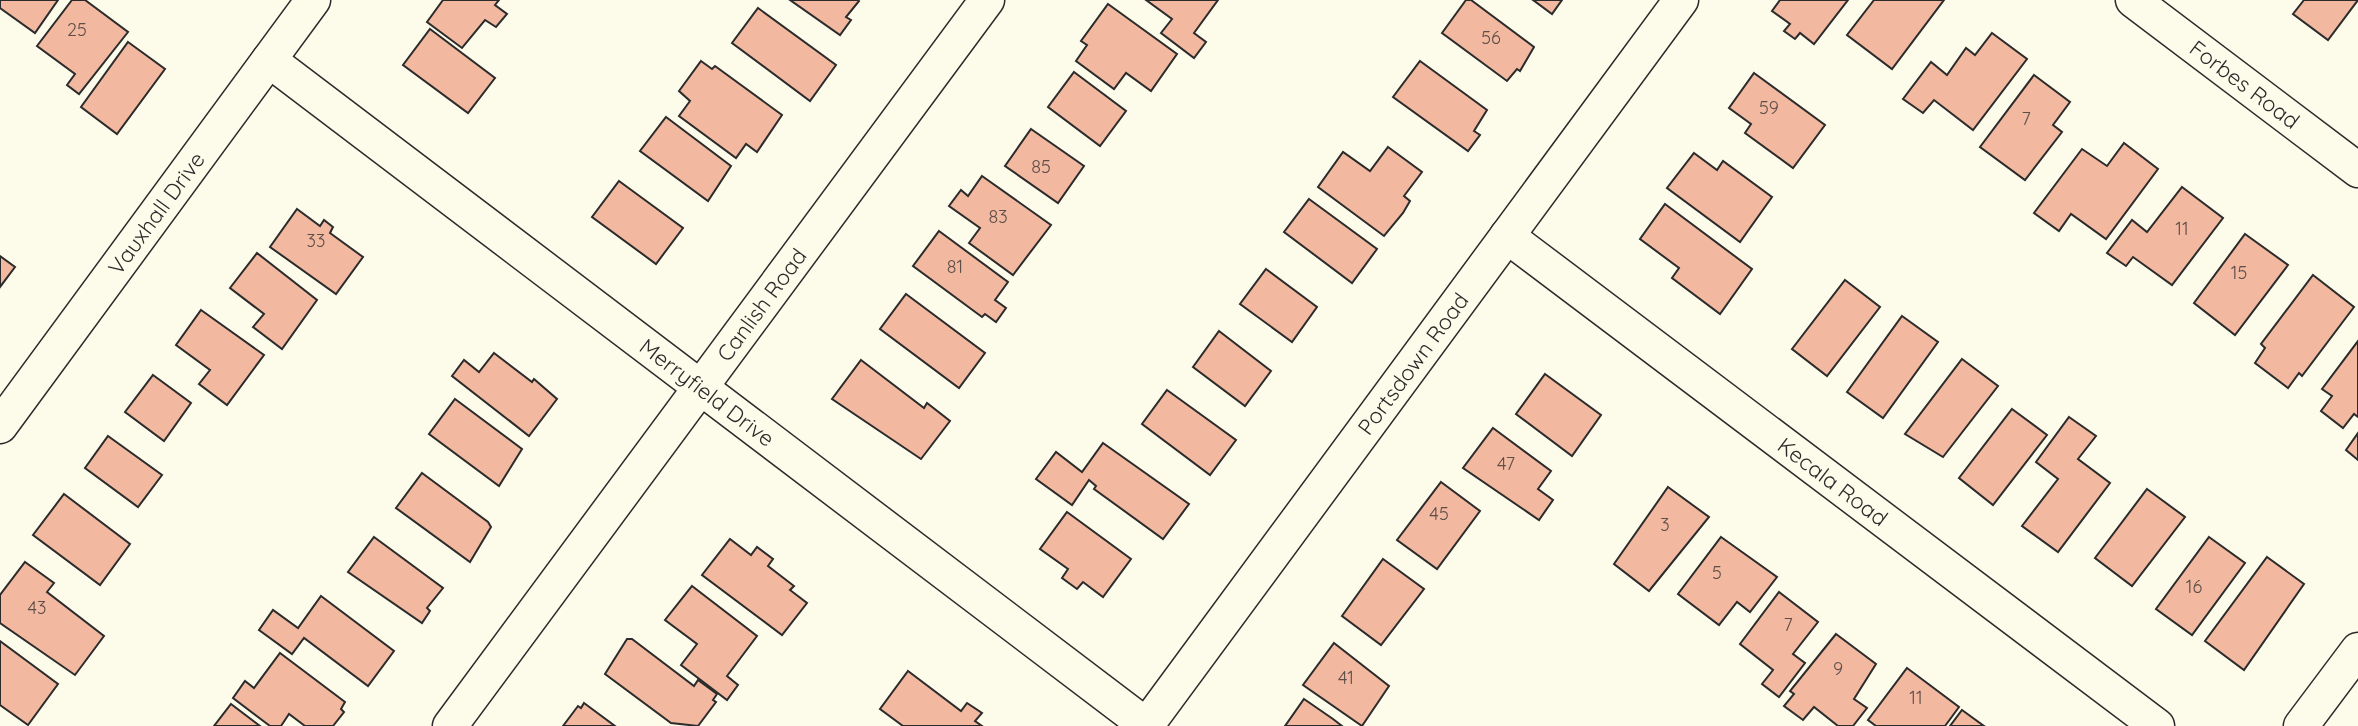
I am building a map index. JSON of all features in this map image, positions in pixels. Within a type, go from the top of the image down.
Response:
[{"type":"street","name":"Canlish Road","points":[[450,726],[987,0]]},
{"type":"street","name":"Portsdown Road","points":[[1146,726],[1681,0]]},
{"type":"street","name":"Forbes Road","points":[[2133,0],[2358,170]]},
{"type":"street","name":"Vauxhall Drive","points":[[0,426],[269,60],[296,6]]},
{"type":"street","name":"Merryfield Drive","points":[[269,60],[1146,726]]},
{"type":"street","name":"Kecala Road","points":[[1507,236],[2157,726]]},
{"type":"street","points":[[2301,726],[2358,650]]},
{"type":"building","points":[[0,0],[58,0],[35,33],[0,8]]},
{"type":"building","points":[[72,0],[85,0],[128,32],[79,94],[67,85],[75,74],[37,46]]},
{"type":"building","points":[[443,0],[499,0],[495,5],[507,14],[496,27],[485,20],[462,48],[427,22]]},
{"type":"building","points":[[790,0],[859,1],[846,17],[851,20],[840,35]]},
{"type":"building","points":[[1146,0],[1218,0],[1194,33],[1206,42],[1194,58],[1161,33],[1172,19]]},
{"type":"building","points":[[1466,0],[1471,0],[1534,47],[1520,71],[1517,69],[1507,81],[1442,33]]},
{"type":"building","points":[[1533,0],[1562,0],[1552,14]]},
{"type":"building","points":[[1780,0],[1848,0],[1814,44],[1800,33],[1795,39],[1784,31],[1790,24],[1772,11]]},
{"type":"building","points":[[1874,0],[1944,0],[1892,69],[1847,35]]},
{"type":"building","points":[[2304,0],[2358,0],[2328,40],[2293,14]]},
{"type":"building","points":[[1108,4],[1177,54],[1151,91],[1126,73],[1114,89],[1076,61],[1087,45],[1081,41]]},
{"type":"building","points":[[758,8],[836,65],[810,101],[732,43]]},
{"type":"building","points":[[430,29],[495,78],[468,113],[403,65]]},
{"type":"building","points":[[1992,33],[2027,59],[1973,130],[1934,100],[1923,113],[1903,99],[1931,62],[1947,75],[1966,48],[1975,55]]},
{"type":"building","points":[[128,42],[165,69],[117,134],[81,107]]},
{"type":"building","points":[[701,61],[712,69],[715,66],[782,115],[757,152],[746,144],[736,158],[679,116],[690,101],[679,91]]},
{"type":"building","points":[[1420,61],[1487,110],[1474,131],[1480,135],[1468,151],[1393,97]]},
{"type":"building","points":[[1074,72],[1126,111],[1100,146],[1048,107]]},
{"type":"building","points":[[1754,73],[1825,125],[1793,168],[1745,133],[1751,124],[1729,108]]},
{"type":"building","points":[[2034,75],[2070,102],[2053,125],[2062,132],[2025,180],[1980,147]]},
{"type":"building","points":[[666,117],[731,166],[708,201],[640,151]]},
{"type":"building","points":[[1031,129],[1084,166],[1058,203],[1005,166]]},
{"type":"building","points":[[2124,143],[2158,169],[2106,239],[2071,214],[2059,231],[2034,213],[2082,149],[2107,166]]},
{"type":"building","points":[[1388,147],[1422,172],[1404,196],[1410,201],[1403,213],[1384,236],[1318,187],[1343,152],[1370,171]]},
{"type":"building","points":[[1694,153],[1717,170],[1723,161],[1772,197],[1740,242],[1667,188]]},
{"type":"building","points":[[982,176],[1051,225],[1013,275],[969,243],[980,228],[949,206],[961,190],[968,196]]},
{"type":"building","points":[[619,181],[683,228],[656,264],[592,217]]},
{"type":"building","points":[[2182,187],[2223,218],[2172,285],[2133,257],[2126,266],[2107,253],[2132,220],[2147,232]]},
{"type":"building","points":[[1309,199],[1377,249],[1352,283],[1284,232]]},
{"type":"building","points":[[1665,204],[1752,269],[1720,314],[1672,278],[1679,268],[1640,239]]},
{"type":"building","points":[[297,209],[320,226],[324,220],[333,227],[330,233],[363,257],[336,294],[270,247]]},
{"type":"building","points":[[939,231],[1008,282],[995,300],[1006,308],[996,322],[985,314],[982,317],[913,266]]},
{"type":"building","points":[[2245,234],[2288,265],[2235,335],[2194,303]]},
{"type":"building","points":[[257,253],[317,300],[282,349],[253,327],[264,314],[230,288]]},
{"type":"building","points":[[0,256],[15,267],[0,287]]},
{"type":"building","points":[[1266,269],[1317,307],[1292,342],[1240,304]]},
{"type":"building","points":[[2313,275],[2354,307],[2302,376],[2299,373],[2288,388],[2255,363],[2265,348],[2261,344]]},
{"type":"building","points":[[1845,280],[1880,307],[1827,376],[1792,349]]},
{"type":"building","points":[[906,294],[985,353],[959,388],[880,329]]},
{"type":"building","points":[[201,310],[264,355],[227,405],[199,384],[210,370],[176,345]]},
{"type":"building","points":[[1902,316],[1938,342],[1883,418],[1847,392]]},
{"type":"building","points":[[1219,331],[1271,371],[1245,406],[1193,367]]},
{"type":"building","points":[[2358,341],[2358,417],[2354,414],[2343,428],[2321,411],[2332,396],[2322,389]]},
{"type":"building","points":[[494,353],[532,382],[534,379],[557,399],[529,436],[452,376],[464,360],[479,372]]},
{"type":"building","points":[[1962,359],[1998,386],[1943,457],[1905,434]]},
{"type":"building","points":[[861,360],[924,408],[927,403],[950,421],[921,459],[832,399]]},
{"type":"building","points":[[1545,374],[1601,415],[1572,456],[1516,414]]},
{"type":"building","points":[[153,375],[191,403],[164,441],[125,412]]},
{"type":"building","points":[[1167,390],[1236,440],[1210,475],[1142,424]]},
{"type":"building","points":[[455,399],[522,449],[499,486],[429,434]]},
{"type":"building","points":[[2012,409],[2047,435],[1993,505],[1959,478]]},
{"type":"building","points":[[2069,417],[2096,436],[2078,459],[2110,483],[2058,552],[2022,526],[2058,479],[2036,462]]},
{"type":"building","points":[[1493,428],[1551,471],[1538,489],[1553,500],[1539,520],[1463,468]]},
{"type":"building","points":[[2358,433],[2358,460],[2346,450]]},
{"type":"building","points":[[108,436],[162,475],[138,507],[85,468]]},
{"type":"building","points":[[1103,443],[1189,504],[1163,539],[1094,489],[1096,486],[1089,480],[1072,505],[1036,479],[1056,452],[1082,472]]},
{"type":"building","points":[[422,473],[491,527],[470,562],[396,508]]},
{"type":"building","points":[[1441,482],[1480,511],[1437,569],[1397,540]]},
{"type":"building","points":[[1668,487],[1709,517],[1649,591],[1614,564]]},
{"type":"building","points":[[2147,489],[2185,517],[2132,586],[2095,558]]},
{"type":"building","points":[[64,494],[130,544],[100,585],[33,535]]},
{"type":"building","points":[[1067,512],[1131,559],[1103,597],[1083,582],[1077,589],[1062,578],[1068,569],[1040,549]]},
{"type":"building","points":[[374,537],[443,588],[427,608],[430,611],[422,623],[348,572]]},
{"type":"building","points":[[1721,537],[1777,577],[1750,612],[1737,602],[1719,625],[1678,594]]},
{"type":"building","points":[[2209,537],[2245,563],[2192,635],[2156,609]]},
{"type":"building","points":[[730,539],[751,555],[757,547],[773,559],[768,566],[794,586],[790,590],[807,603],[782,635],[702,575]]},
{"type":"building","points":[[2267,557],[2304,584],[2244,670],[2205,641]]},
{"type":"building","points":[[1383,559],[1424,589],[1381,645],[1342,616]]},
{"type":"building","points":[[25,562],[54,583],[47,592],[104,636],[75,675],[0,623],[0,595]]},
{"type":"building","points":[[692,586],[757,636],[727,676],[738,685],[727,700],[681,665],[697,644],[665,620]]},
{"type":"building","points":[[1779,592],[1818,622],[1793,654],[1805,663],[1779,697],[1762,684],[1773,670],[1740,644]]},
{"type":"building","points":[[321,596],[394,651],[368,686],[304,638],[292,654],[259,630],[273,610],[298,628]]},
{"type":"building","points":[[1836,634],[1876,664],[1854,699],[1867,708],[1853,726],[1838,726],[1814,707],[1803,720],[1784,706],[1794,694],[1790,691]]},
{"type":"building","points":[[627,639],[632,639],[694,686],[698,680],[717,694],[713,700],[716,702],[698,726],[671,723],[605,674]]},
{"type":"building","points":[[0,641],[58,684],[28,725],[0,705]]},
{"type":"building","points":[[1334,643],[1389,686],[1362,726],[1303,685]]},
{"type":"building","points":[[280,653],[345,702],[341,709],[344,712],[333,726],[305,726],[289,714],[281,726],[270,726],[233,698],[245,681],[254,688]]},
{"type":"building","points":[[1907,668],[1959,707],[1945,726],[1876,726],[1868,720]]},
{"type":"building","points":[[908,671],[961,711],[967,703],[982,713],[975,721],[982,726],[903,726],[880,709]]},
{"type":"building","points":[[1304,699],[1333,719],[1342,726],[1285,726]]},
{"type":"building","points":[[584,703],[615,726],[563,726],[578,706],[581,708]]},
{"type":"building","points":[[231,704],[260,726],[214,726]]},
{"type":"building","points":[[1962,710],[1984,726],[1950,726]]}]
